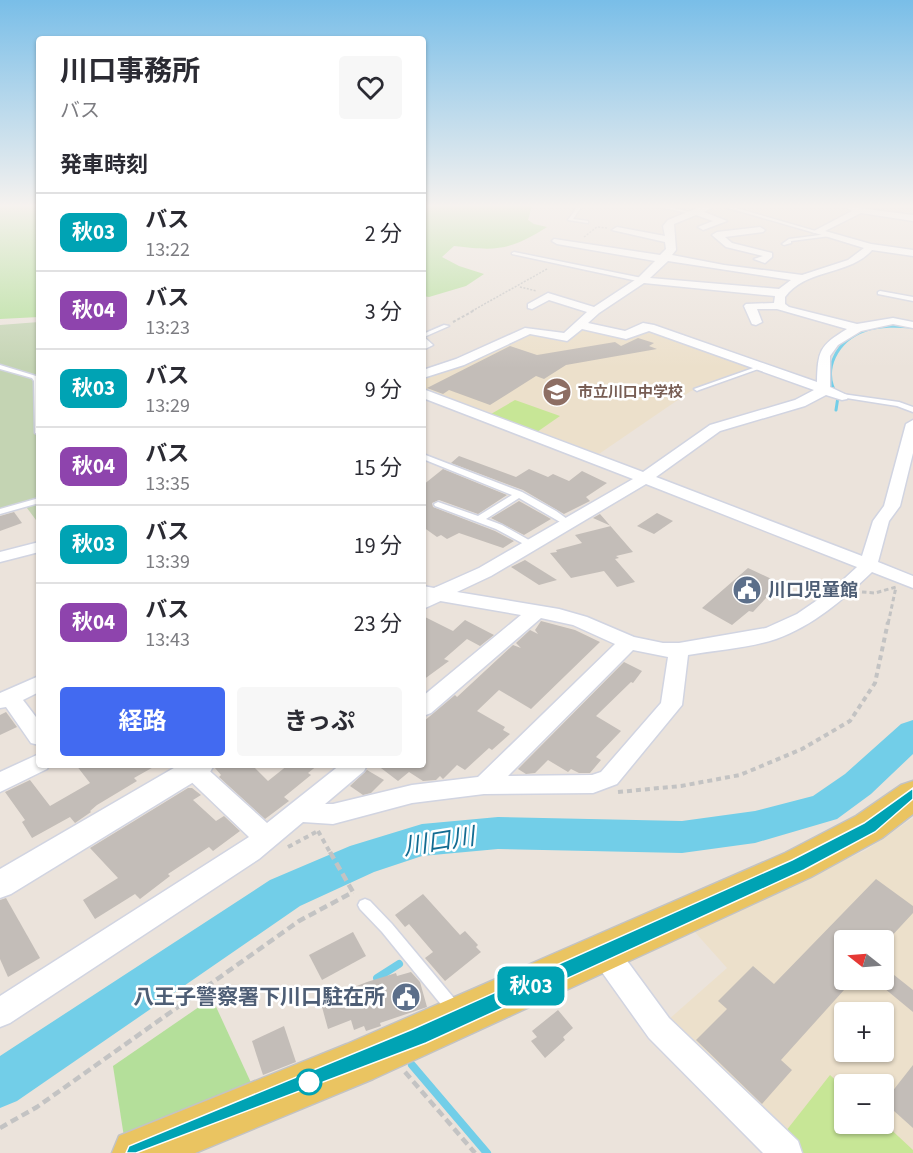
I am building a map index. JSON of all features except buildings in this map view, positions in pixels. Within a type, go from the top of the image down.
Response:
[{"type":"main road","points":[[136,1153],[357,1063],[460,1018],[844,843],[892,812],[913,795]]},
{"type":"street","points":[[426,373],[460,362],[529,330],[567,337],[595,311],[642,280],[663,260]]},
{"type":"street","points":[[676,260],[724,268],[806,276],[855,260]]},
{"type":"street","points":[[762,260],[806,276]]},
{"type":"street","points":[[756,322],[750,306],[780,299],[806,276]]},
{"type":"street","points":[[642,280],[780,299],[857,328]]},
{"type":"street","points":[[532,306],[548,296],[595,311]]},
{"type":"street","points":[[832,394],[824,356],[834,342],[857,328],[893,321],[913,324]]},
{"type":"street","points":[[580,325],[626,335],[643,327],[650,327],[832,394]]},
{"type":"street","points":[[426,394],[913,582]]},
{"type":"street","points":[[428,596],[485,572],[533,546],[644,479],[715,428],[832,394]]},
{"type":"street","points":[[428,596],[537,611],[580,621],[648,648],[679,650],[771,634],[804,618],[847,586],[868,566],[881,521],[892,506],[913,424]]},
{"type":"street","points":[[0,557],[36,548]]},
{"type":"street","points":[[426,705],[537,611]]},
{"type":"street","points":[[484,785],[629,642]]},
{"type":"street","points":[[0,1013],[273,845],[333,814],[412,795],[484,785],[593,784],[609,778],[671,705],[679,650]]},
{"type":"street","points":[[36,684],[5,699],[36,734]]},
{"type":"street","points":[[0,783],[36,764]]},
{"type":"street","points":[[0,885],[192,768]]},
{"type":"street","points":[[195,768],[273,845]]},
{"type":"street","points":[[313,826],[354,768]]},
{"type":"street","points":[[604,952],[660,1028],[786,1153]]},
{"type":"lane","points":[[548,260],[642,280]]},
{"type":"lane","points":[[880,293],[913,298]]},
{"type":"lane","points":[[426,336],[446,326]]},
{"type":"lane","points":[[0,367],[34,377],[36,380]]},
{"type":"lane","points":[[697,389],[760,367]]},
{"type":"lane","points":[[832,394],[899,404],[913,410]]},
{"type":"lane","points":[[426,457],[519,494],[570,524]]},
{"type":"lane","points":[[480,519],[519,494]]},
{"type":"lane","points":[[0,512],[36,501]]},
{"type":"lane","points":[[438,504],[480,519],[533,546]]},
{"type":"lane","points":[[364,905],[387,928],[460,1018]]},
{"type":"path","points":[[446,326],[559,262]]},
{"type":"path","points":[[519,286],[528,288]]},
{"type":"path","points":[[613,793],[681,786],[740,775],[802,748],[850,721],[875,683],[896,588],[874,593],[858,592],[847,586]]},
{"type":"path","points":[[273,845],[313,826],[329,827]]},
{"type":"path","points":[[0,1128],[37,1107],[299,921],[353,892],[313,826]]},
{"type":"path","points":[[398,1064],[475,1153]]},
{"type":"shaded area","name":"市立川口中学校","points":[[580,325],[626,335],[643,327],[761,367],[691,391],[593,458],[426,394],[426,374],[529,330],[567,337]]},
{"type":"shaded area","points":[[913,818],[913,1153],[792,1153],[659,1028],[727,968],[693,930],[866,850]]},
{"type":"green space","points":[[0,260],[36,260],[36,317],[0,319]]},
{"type":"green space","points":[[426,260],[447,260],[484,274],[466,286],[426,296]]},
{"type":"green space","points":[[36,322],[36,520],[24,504],[0,512],[0,325]]},
{"type":"green space","points":[[515,400],[560,416],[537,432],[491,414]]},
{"type":"green space","points":[[212,998],[253,1087],[124,1137],[113,1066]]},
{"type":"green space","points":[[830,1075],[834,1079],[834,1134],[894,1132],[913,1150],[913,1153],[800,1153],[782,1136]]},
{"type":"waterway","points":[[836,410],[838,397],[833,387],[831,367],[840,348],[856,335],[872,328],[913,327]]},
{"type":"waterway","name":"川口川","points":[[0,1084],[285,893],[364,858],[422,840],[498,833],[682,837],[755,827],[824,808],[858,784],[913,733]]},
{"type":"waterway","points":[[379,985],[377,978],[399,964]]},
{"type":"waterway","points":[[412,1065],[487,1153]]},
{"type":"bus line","name":"秋03","points":[[136,1153],[357,1063],[798,865],[844,843],[892,812],[913,795]]},
{"type":"place","name":"市立川口中学校","points":[[557,392]]},
{"type":"place","name":"川口児童館","points":[[747,590]]},
{"type":"place","name":"八王子警察署下川口駐在所","points":[[406,997]]}]
